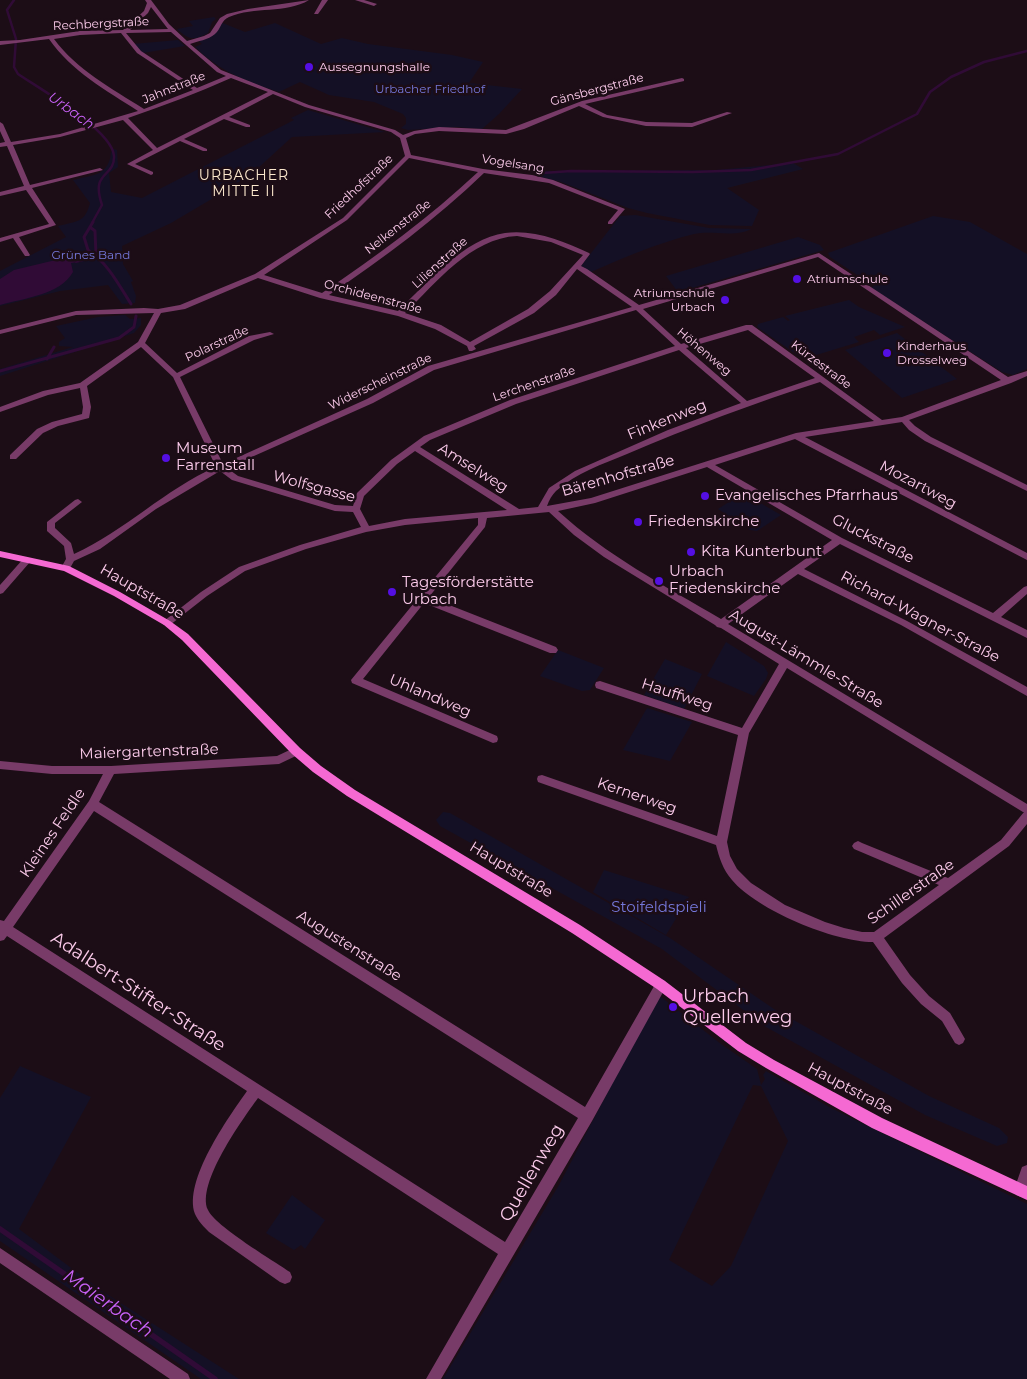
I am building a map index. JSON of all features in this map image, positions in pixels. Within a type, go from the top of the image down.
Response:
[{"type":"street","points":[[186,43],[206,38],[214,32],[218,22],[227,16],[243,11],[306,0]]},
{"type":"street","points":[[316,13],[325,0]]},
{"type":"street","points":[[358,0],[374,4]]},
{"type":"street","points":[[149,2],[146,12],[123,33],[138,52],[198,91]]},
{"type":"street","name":"Friedhofstraße","points":[[0,332],[76,313],[158,311],[182,307],[258,276],[318,238],[344,218],[408,156],[403,137],[382,127],[326,112],[272,93],[230,76],[209,64],[173,30],[149,2]]},
{"type":"street","name":"Rechbergstraße","points":[[0,43],[80,34],[173,30]]},
{"type":"street","points":[[50,37],[59,51],[75,66],[144,112]]},
{"type":"street","name":"Jahnstraße","points":[[0,145],[90,129],[144,112],[230,76]]},
{"type":"street","name":"Gänsbergstraße","points":[[403,137],[410,133],[435,130],[506,132],[580,104],[682,80]]},
{"type":"street","points":[[151,173],[130,164],[272,93]]},
{"type":"street","points":[[580,104],[605,116],[646,124],[692,125],[729,113]]},
{"type":"street","points":[[224,117],[248,126]]},
{"type":"street","points":[[125,118],[156,150]]},
{"type":"street","points":[[0,124],[28,187],[53,225],[0,240]]},
{"type":"street","points":[[179,139],[205,150]]},
{"type":"street","name":"Vogelsang","points":[[408,156],[483,171],[551,181],[622,209],[610,223]]},
{"type":"street","points":[[0,194],[100,170]]},
{"type":"street","name":"Nelkenstraße","points":[[323,296],[372,263],[413,231],[483,171]]},
{"type":"street","name":"Lilienstraße","points":[[400,314],[475,245],[495,236],[514,234],[565,244],[587,254],[576,266]]},
{"type":"street","points":[[15,236],[27,255]]},
{"type":"street","name":"Widerscheinstraße","points":[[68,563],[97,547],[153,507],[220,467],[370,401],[431,368],[819,256],[1012,379]]},
{"type":"street","points":[[470,345],[531,311],[553,293],[576,266]]},
{"type":"street","name":"Höhenweg","points":[[576,266],[585,270],[638,308],[680,348],[745,403]]},
{"type":"street","name":"Orchideenstraße","points":[[258,276],[323,296],[400,314],[438,327],[470,345],[476,354]]},
{"type":"street","points":[[0,410],[46,393],[83,385],[141,343],[142,336],[156,319],[158,311]]},
{"type":"street","name":"Lerchenstraße","points":[[356,509],[360,495],[394,462],[427,438],[513,402],[749,327]]},
{"type":"street","name":"Kürzestraße","points":[[749,327],[880,422]]},
{"type":"street","name":"Polarstraße","points":[[176,376],[252,338],[270,334]]},
{"type":"street","name":"Polarstraße","points":[[141,343],[176,376],[220,467]]},
{"type":"street","name":"Bärenhofstraße","points":[[166,623],[204,594],[242,569],[273,556],[366,529],[405,522],[552,509],[619,493],[796,436],[904,418],[1027,373]]},
{"type":"street","name":"Finkenweg","points":[[541,510],[544,499],[553,489],[570,477],[648,442],[745,403],[821,379]]},
{"type":"street","points":[[1012,379],[1027,384]]},
{"type":"street","points":[[13,457],[40,431],[55,424],[86,416],[87,406],[83,385]]},
{"type":"street","points":[[904,418],[912,428],[928,439],[1027,488]]},
{"type":"street","name":"Mozartweg","points":[[796,436],[1027,557]]},
{"type":"street","name":"Amselweg","points":[[414,447],[517,512]]},
{"type":"street","name":"Gluckstraße","points":[[708,464],[839,540],[1027,634]]},
{"type":"street","name":"Wolfsgasse","points":[[220,467],[235,478],[249,484],[335,508],[356,509],[366,529]]},
{"type":"street","points":[[68,563],[68,545],[50,529],[51,522],[78,502]]},
{"type":"street","name":"August-Lämmle-Straße","points":[[552,509],[577,533],[607,555],[1027,809]]},
{"type":"street","points":[[484,516],[482,525],[476,533],[422,598],[553,650]]},
{"type":"street","points":[[720,625],[839,540]]},
{"type":"street","name":"Hauptstraße","points":[[0,554],[27,560],[68,563],[166,623],[185,637],[296,751],[317,769],[351,793],[576,929],[661,985],[742,1047],[877,1123],[1024,1192]]},
{"type":"street","points":[[0,592],[27,560]]},
{"type":"street","name":"Richard-Wagner-Straße","points":[[798,570],[904,623],[1027,692]]},
{"type":"street","points":[[994,617],[1027,589]]},
{"type":"street","name":"Uhlandweg","points":[[422,598],[356,680],[493,739]]},
{"type":"street","name":"Schillerstraße","points":[[785,663],[744,733],[722,842],[725,859],[736,878],[751,891],[831,930],[866,939],[876,937],[1005,843],[1027,816]]},
{"type":"street","name":"Hauffweg","points":[[600,685],[744,733]]},
{"type":"street","name":"Maiergartenstraße","points":[[0,765],[52,770],[111,770],[279,760],[296,751]]},
{"type":"street","name":"Kleines Feldle","points":[[2,929],[93,804],[111,770]]},
{"type":"street","name":"Kernerweg","points":[[542,779],[722,842]]},
{"type":"street","name":"Augustenstraße","points":[[93,804],[587,1116]]},
{"type":"street","points":[[858,846],[950,884]]},
{"type":"street","name":"Adalbert-Stifter-Straße","points":[[2,929],[508,1252]]},
{"type":"street","points":[[876,937],[906,979],[925,1000],[946,1017],[959,1038]]},
{"type":"street","name":"Quellenweg","points":[[433,1379],[632,1039],[661,985]]},
{"type":"street","points":[[256,1090],[229,1127],[212,1161],[200,1190],[201,1212],[218,1231],[284,1277]]},
{"type":"street","points":[[1024,1192],[1027,1172]]},
{"type":"street","points":[[0,1255],[183,1379]]},
{"type":"green space","points":[[214,17],[216,19],[212,22],[208,33],[199,37],[188,37],[177,29],[193,26],[189,21]]},
{"type":"green space","name":"Urbacher Friedhof","points":[[220,22],[245,32],[275,23],[321,44],[342,38],[368,44],[452,55],[483,62],[469,83],[522,89],[482,129],[457,127],[408,130],[401,128],[406,124],[406,118],[403,114],[374,102],[329,95],[300,82],[279,92],[234,75],[214,63],[195,47],[202,44],[199,41],[213,35]]},
{"type":"green space","points":[[178,40],[185,46],[143,53],[133,44]]},
{"type":"green space","name":"Grünes Band","points":[[308,110],[385,132],[292,137],[257,169],[232,187],[171,223],[122,246],[123,264],[133,281],[131,282],[136,296],[135,303],[122,304],[108,285],[60,291],[0,306],[0,271],[66,237],[58,226],[83,218],[90,203],[73,180],[99,173],[103,170],[107,166],[111,152],[114,149],[117,150],[118,167],[109,173],[111,192],[142,198],[294,120],[291,118]]},
{"type":"green space","points":[[793,163],[803,169],[727,188],[759,210],[752,226],[710,225],[647,213],[628,208],[561,182],[536,176],[544,171],[716,170]]},
{"type":"green space","points":[[635,215],[709,228],[751,229],[738,233],[694,234],[655,246],[591,272],[581,266],[620,216]]},
{"type":"green space","points":[[933,216],[970,222],[1027,254],[1027,369],[1013,375],[1002,372],[871,288],[874,286],[830,257],[828,253]]},
{"type":"green space","points":[[798,237],[820,245],[824,250],[678,292],[666,276]]},
{"type":"green space","points":[[849,300],[859,307],[905,327],[880,335],[874,330],[854,337],[859,342],[803,359],[757,327],[758,324],[783,317],[788,321],[790,320],[785,316]]},
{"type":"green space","points":[[125,315],[130,319],[141,318],[141,325],[134,333],[0,376],[0,369],[73,347],[59,346],[59,342],[65,338],[56,326],[98,317]]},
{"type":"green space","points":[[897,333],[957,379],[902,398],[845,350]]},
{"type":"green space","points":[[743,493],[781,515],[757,531],[750,530],[718,509]]},
{"type":"green space","points":[[726,642],[764,666],[768,673],[754,696],[707,676]]},
{"type":"green space","points":[[558,650],[604,668],[590,690],[582,691],[540,676]]},
{"type":"green space","points":[[665,659],[702,674],[684,709],[644,695]]},
{"type":"green space","points":[[647,708],[692,722],[670,761],[623,750]]},
{"type":"green space","points":[[443,812],[450,813],[670,938],[774,1009],[929,1096],[999,1128],[1008,1137],[1007,1143],[997,1146],[925,1115],[766,1027],[662,949],[440,826],[436,820]]},
{"type":"green space","name":"Stoifeldspieli","points":[[604,870],[689,897],[666,935],[593,892]]},
{"type":"green space","points":[[661,997],[721,1044],[757,1069],[761,1085],[765,1079],[763,1075],[766,1071],[829,1107],[1027,1204],[1027,1379],[443,1379],[559,1185],[656,1000]],"holes":[[[753,1085],[761,1086],[788,1141],[731,1266],[712,1286],[669,1260]]]},
{"type":"green space","points":[[20,1066],[91,1097],[19,1229],[102,1291],[239,1379],[201,1379],[0,1241],[0,1098]]},
{"type":"green space","points":[[292,1195],[325,1220],[305,1249],[301,1245],[294,1250],[266,1233]]},
{"type":"shaded area","points":[[64,258],[74,258],[77,262],[71,263],[73,272],[59,286],[51,291],[0,305],[0,279],[14,270]]},
{"type":"waterway","name":"Urbach","points":[[14,0],[7,10],[16,39],[14,67],[18,74],[89,123],[101,134],[110,146],[114,156],[111,168],[101,180],[99,186],[102,205],[92,223]]},
{"type":"waterway","points":[[543,173],[571,171],[693,172],[751,170],[838,154],[917,114],[930,92],[951,77],[984,62],[1027,51]]},
{"type":"waterway","name":"Urbach","points":[[90,227],[93,222]]},
{"type":"waterway","name":"Urbach","points":[[90,227],[95,231],[96,255]]},
{"type":"waterway","name":"Urbach","points":[[90,227],[84,237],[88,250],[107,267],[131,304]]},
{"type":"waterway","name":"Urbach","points":[[76,260],[96,255]]},
{"type":"waterway","name":"Urbach","points":[[48,358],[119,338],[134,327],[136,316]]},
{"type":"waterway","points":[[48,358],[54,347]]},
{"type":"waterway","name":"Urbach","points":[[0,371],[48,358]]},
{"type":"waterway","name":"Maierbach","points":[[0,1229],[215,1379]]},
{"type":"place","name":"Aussegnungshalle","points":[[309,67]]},
{"type":"place","name":"Atriumschule","points":[[797,279]]},
{"type":"place","name":"Atriumschule Urbach","points":[[725,300]]},
{"type":"place","name":"Kinderhaus Drosselweg","points":[[887,353]]},
{"type":"place","name":"Museum Farrenstall","points":[[166,458]]},
{"type":"place","name":"Evangelisches Pfarrhaus","points":[[705,496]]},
{"type":"place","name":"Friedenskirche","points":[[638,522]]},
{"type":"place","name":"Kita Kunterbunt","points":[[691,552]]},
{"type":"place","name":"Urbach Friedenskirche","points":[[659,581]]},
{"type":"place","name":"Tagesförderstätte Urbach","points":[[392,592]]},
{"type":"place","name":"Urbach Quellenweg","points":[[673,1007]]},
{"type":"district","name":"URBACHER MITTE II","points":[[244,184]]}]
